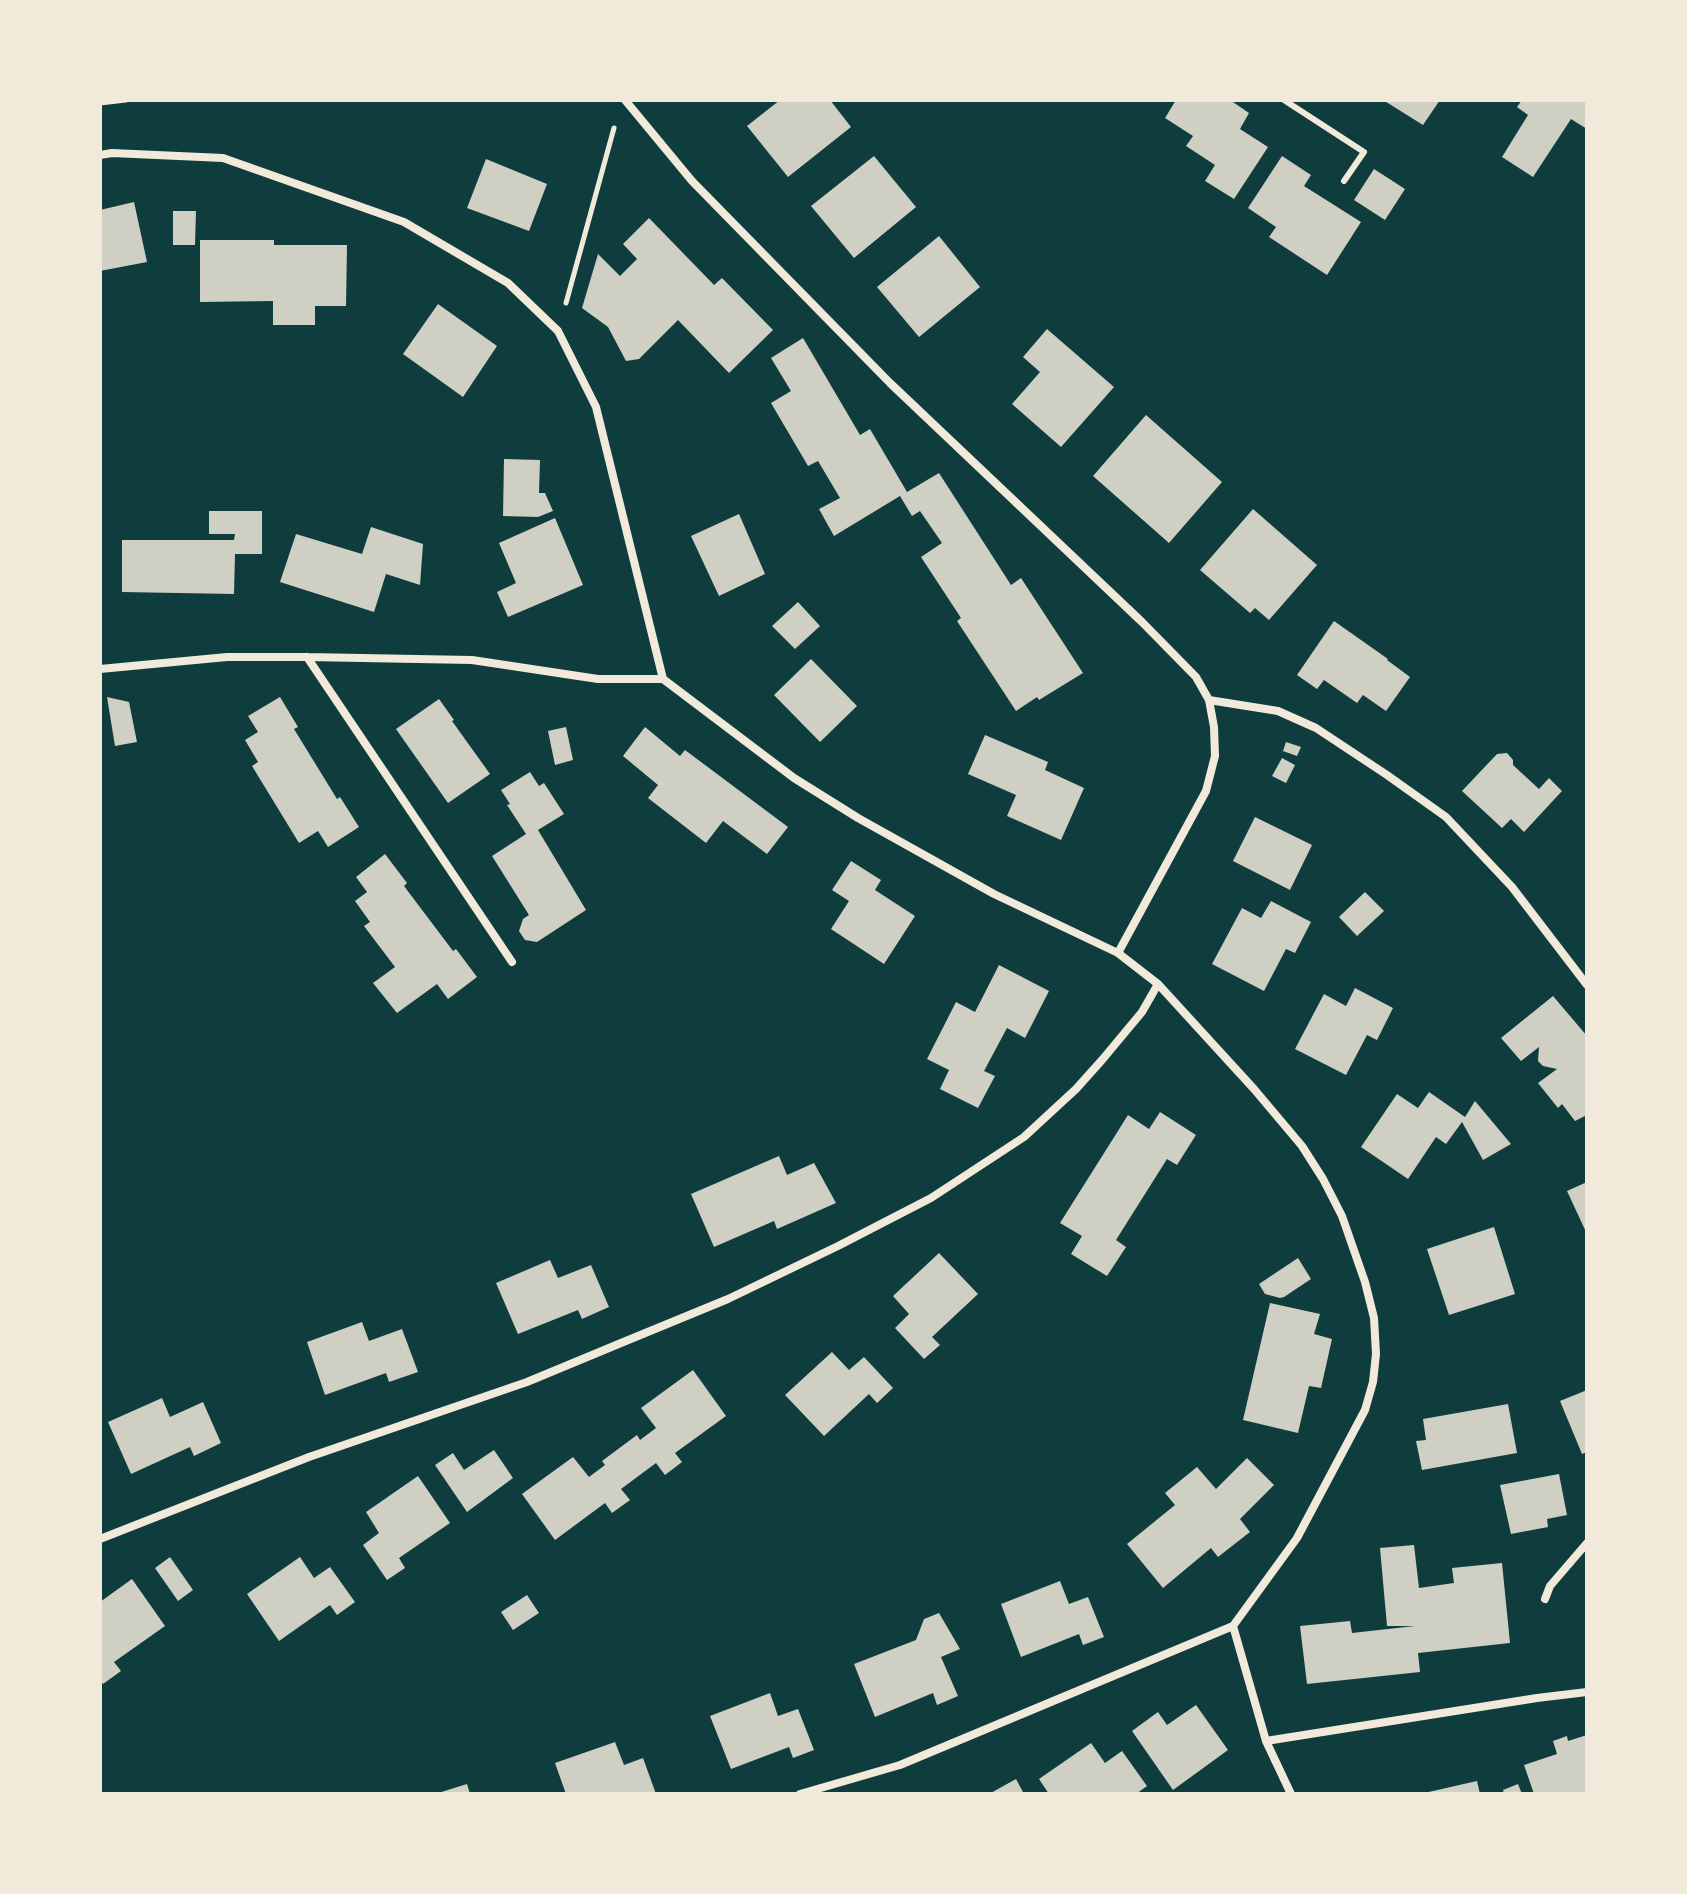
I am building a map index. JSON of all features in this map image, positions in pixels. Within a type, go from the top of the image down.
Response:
[{"type":"street","points":[[625,100],[692,181],[890,383],[1196,677],[1209,700],[1214,727],[1215,756],[1206,791],[1118,953]]},
{"type":"street","points":[[100,155],[223,158],[404,222],[508,283],[558,331],[596,407],[663,679]]},
{"type":"street","points":[[100,669],[227,657],[307,657],[472,660],[598,679],[663,679],[794,778],[858,818],[994,894],[1118,953],[1158,984],[1254,1089],[1302,1146],[1323,1179],[1342,1216],[1374,1318],[1376,1354],[1373,1382],[1365,1410],[1297,1538],[1233,1626],[900,1765],[800,1794]]},
{"type":"street","points":[[307,657],[512,962]]},
{"type":"street","points":[[1209,700],[1278,711],[1316,728],[1446,817],[1512,887],[1587,985]]},
{"type":"street","points":[[100,1539],[309,1457],[527,1382],[635,1338],[728,1299],[931,1198],[1024,1137],[1076,1089],[1142,1012],[1158,984]]},
{"type":"street","points":[[1545,1599],[1550,1586],[1587,1543]]},
{"type":"street","points":[[1233,1626],[1266,1741],[1291,1794]]},
{"type":"street","points":[[1266,1741],[1587,1692]]},
{"type":"lane","points":[[1289,101],[1364,152],[1344,181]]},
{"type":"path","points":[[100,103],[126,100]]},
{"type":"path","points":[[558,331],[617,115]]},
{"type":"building","points":[[780,100],[830,100],[851,127],[788,177],[747,126]]},
{"type":"building","points":[[1176,100],[1230,100],[1249,113],[1240,129],[1268,147],[1234,199],[1205,181],[1215,165],[1186,146],[1193,136],[1165,118]]},
{"type":"building","points":[[1383,100],[1440,100],[1423,125]]},
{"type":"building","points":[[1522,100],[1587,100],[1587,129],[1571,119],[1533,177],[1502,157],[1528,115],[1517,107]]},
{"type":"building","points":[[874,156],[916,207],[854,258],[811,206]]},
{"type":"building","points":[[1282,156],[1311,175],[1304,186],[1361,222],[1327,275],[1269,237],[1276,227],[1248,208]]},
{"type":"building","points":[[486,159],[547,184],[529,231],[467,208]]},
{"type":"building","points":[[1374,169],[1405,189],[1385,220],[1354,200]]},
{"type":"building","points":[[134,202],[147,262],[100,271],[100,210]]},
{"type":"building","points":[[173,211],[196,211],[195,245],[173,245]]},
{"type":"building","points":[[649,218],[714,285],[722,278],[773,330],[729,373],[678,320],[639,359],[626,361],[608,327],[582,308],[598,254],[620,276],[637,259],[623,244]]},
{"type":"building","points":[[939,236],[980,287],[919,337],[877,287]]},
{"type":"building","points":[[200,240],[274,240],[274,245],[347,245],[346,306],[315,306],[315,325],[273,325],[273,301],[200,302]]},
{"type":"building","points":[[438,304],[497,346],[463,397],[403,354]]},
{"type":"building","points":[[1047,329],[1114,387],[1061,447],[1012,404],[1040,372],[1023,357]]},
{"type":"building","points":[[803,338],[860,435],[870,429],[907,492],[939,473],[1011,585],[1021,578],[1083,673],[1016,711],[957,621],[961,618],[921,557],[942,543],[920,511],[912,516],[900,496],[834,536],[819,509],[840,498],[818,461],[808,466],[771,403],[791,391],[771,358]]},
{"type":"building","points":[[1146,415],[1222,482],[1169,543],[1093,476]]},
{"type":"building","points":[[504,459],[540,460],[539,493],[545,493],[553,511],[538,517],[503,516]]},
{"type":"building","points":[[1253,509],[1317,565],[1269,620],[1255,608],[1250,613],[1200,570]]},
{"type":"building","points":[[209,511],[262,511],[262,554],[235,554],[234,594],[122,592],[122,540],[234,540],[235,534],[209,534]]},
{"type":"building","points":[[739,514],[765,574],[719,596],[691,536]]},
{"type":"building","points":[[555,518],[583,585],[508,617],[497,592],[516,583],[499,543]]},
{"type":"building","points":[[371,527],[423,544],[420,585],[386,574],[374,612],[280,582],[296,534],[362,554]]},
{"type":"building","points":[[798,602],[820,626],[795,649],[772,626]]},
{"type":"building","points":[[1334,621],[1410,677],[1386,711],[1363,695],[1357,703],[1324,680],[1317,689],[1297,675]]},
{"type":"building","points":[[811,659],[857,706],[820,742],[774,695]]},
{"type":"building","points":[[107,697],[129,702],[137,742],[115,746]]},
{"type":"building","points":[[280,697],[298,727],[294,729],[337,799],[340,797],[359,827],[328,847],[318,831],[299,843],[252,766],[258,762],[245,740],[258,732],[248,716]]},
{"type":"building","points":[[439,699],[490,774],[448,803],[396,729]]},
{"type":"building","points":[[566,727],[573,760],[555,765],[548,731]]},
{"type":"building","points":[[645,727],[680,756],[685,750],[788,827],[767,854],[723,821],[706,843],[648,798],[658,785],[623,756]]},
{"type":"building","points":[[985,735],[1048,762],[1045,770],[1084,788],[1061,840],[1007,816],[1016,795],[968,774]]},
{"type":"building","points":[[1286,742],[1301,747],[1297,756],[1283,751]]},
{"type":"building","points":[[1507,753],[1513,765],[1539,789],[1549,778],[1562,791],[1524,832],[1511,819],[1502,828],[1462,791],[1497,754]]},
{"type":"building","points":[[1282,758],[1295,765],[1286,783],[1272,776]]},
{"type":"building","points":[[530,772],[539,786],[544,783],[564,814],[538,830],[586,910],[537,942],[525,940],[519,931],[523,919],[529,915],[492,856],[526,834],[501,790]]},
{"type":"building","points":[[1255,817],[1312,845],[1290,890],[1233,861]]},
{"type":"building","points":[[385,854],[407,883],[404,886],[453,951],[456,949],[477,977],[448,999],[437,984],[397,1013],[373,983],[395,967],[364,926],[370,922],[355,901],[367,892],[356,877]]},
{"type":"building","points":[[851,861],[881,880],[875,890],[915,916],[884,964],[831,929],[849,901],[832,890]]},
{"type":"building","points":[[1365,892],[1384,911],[1357,936],[1339,917]]},
{"type":"building","points":[[1271,901],[1311,922],[1295,953],[1286,949],[1264,991],[1212,964],[1242,908],[1261,918]]},
{"type":"building","points":[[999,965],[1049,991],[1025,1038],[1007,1028],[984,1071],[995,1076],[978,1108],[940,1089],[949,1070],[927,1059],[956,1002],[975,1012]]},
{"type":"building","points":[[1355,988],[1393,1008],[1377,1040],[1367,1035],[1346,1075],[1295,1049],[1324,994],[1346,1006]]},
{"type":"building","points":[[1553,996],[1587,1036],[1587,1115],[1575,1121],[1562,1104],[1558,1108],[1538,1083],[1557,1069],[1543,1066],[1538,1061],[1539,1047],[1521,1061],[1501,1038]]},
{"type":"building","points":[[1429,1092],[1465,1117],[1475,1101],[1511,1144],[1483,1160],[1462,1122],[1446,1144],[1436,1137],[1408,1179],[1361,1147],[1397,1094],[1418,1108]]},
{"type":"building","points":[[1160,1112],[1196,1135],[1177,1165],[1167,1159],[1116,1240],[1126,1247],[1107,1276],[1071,1254],[1082,1236],[1060,1223],[1128,1115],[1149,1129]]},
{"type":"building","points":[[779,1156],[787,1175],[814,1163],[836,1203],[777,1229],[774,1221],[714,1247],[691,1194]]},
{"type":"building","points":[[1587,1182],[1587,1234],[1567,1191]]},
{"type":"building","points":[[1494,1227],[1515,1294],[1449,1315],[1427,1249]]},
{"type":"building","points":[[939,1253],[978,1294],[932,1337],[940,1345],[924,1359],[895,1328],[909,1314],[893,1296]]},
{"type":"building","points":[[1298,1258],[1311,1279],[1284,1297],[1265,1294],[1259,1284]]},
{"type":"building","points":[[550,1260],[558,1278],[591,1265],[609,1307],[582,1319],[578,1310],[518,1334],[496,1283]]},
{"type":"building","points":[[1270,1303],[1320,1314],[1314,1334],[1332,1339],[1321,1388],[1309,1386],[1298,1433],[1243,1420]]},
{"type":"building","points":[[362,1322],[369,1341],[402,1329],[418,1372],[389,1382],[386,1373],[325,1395],[307,1342]]},
{"type":"building","points":[[832,1352],[849,1370],[864,1357],[893,1388],[877,1403],[869,1394],[824,1436],[785,1395]]},
{"type":"building","points":[[693,1370],[726,1416],[675,1453],[682,1462],[665,1475],[656,1463],[621,1489],[630,1500],[612,1513],[605,1503],[555,1540],[522,1494],[573,1457],[589,1477],[605,1465],[602,1461],[637,1435],[640,1440],[656,1428],[641,1408]]},
{"type":"building","points":[[1587,1390],[1587,1452],[1582,1454],[1560,1401]]},
{"type":"building","points":[[162,1398],[170,1417],[203,1402],[221,1443],[194,1456],[190,1447],[131,1474],[108,1422]]},
{"type":"building","points":[[1508,1404],[1517,1453],[1422,1470],[1416,1441],[1426,1440],[1423,1419]]},
{"type":"building","points":[[494,1450],[513,1478],[467,1512],[435,1465],[453,1453],[464,1470]]},
{"type":"building","points":[[1247,1458],[1274,1485],[1240,1519],[1250,1532],[1218,1557],[1211,1548],[1163,1588],[1127,1544],[1175,1505],[1165,1493],[1197,1467],[1216,1489]]},
{"type":"building","points":[[1559,1474],[1567,1515],[1547,1519],[1548,1527],[1511,1534],[1500,1485]]},
{"type":"building","points":[[418,1476],[450,1523],[399,1558],[405,1568],[387,1580],[363,1545],[379,1533],[366,1512]]},
{"type":"building","points":[[1414,1545],[1419,1588],[1454,1583],[1452,1568],[1502,1563],[1510,1643],[1418,1653],[1420,1672],[1307,1684],[1300,1626],[1350,1621],[1352,1633],[1415,1626],[1387,1626],[1380,1548]]},
{"type":"building","points":[[170,1557],[193,1590],[178,1601],[155,1568]]},
{"type":"building","points":[[300,1557],[314,1578],[330,1567],[355,1602],[337,1615],[330,1605],[279,1641],[247,1594]]},
{"type":"building","points":[[132,1579],[165,1626],[114,1662],[121,1671],[103,1684],[100,1679],[100,1602]]},
{"type":"building","points":[[1060,1581],[1069,1604],[1088,1597],[1104,1637],[1083,1645],[1079,1634],[1021,1657],[1001,1604]]},
{"type":"building","points":[[527,1595],[539,1613],[513,1630],[501,1612]]},
{"type":"building","points":[[939,1613],[960,1649],[941,1657],[958,1696],[937,1705],[933,1693],[875,1717],[854,1664],[916,1640],[924,1619]]},
{"type":"building","points":[[770,1693],[778,1716],[798,1709],[814,1750],[793,1758],[789,1747],[731,1769],[710,1716]]},
{"type":"building","points":[[1196,1705],[1228,1750],[1173,1790],[1132,1731],[1158,1712],[1167,1725]]},
{"type":"building","points":[[1587,1735],[1587,1794],[1534,1794],[1524,1765],[1557,1754],[1553,1741],[1567,1736],[1568,1741]]},
{"type":"building","points":[[615,1742],[624,1765],[643,1758],[656,1794],[566,1794],[555,1763]]},
{"type":"building","points":[[1091,1743],[1105,1763],[1122,1751],[1147,1786],[1136,1794],[1049,1794],[1039,1779]]},
{"type":"building","points":[[1016,1779],[1024,1794],[989,1794]]},
{"type":"building","points":[[1477,1781],[1480,1794],[1424,1793]]},
{"type":"building","points":[[467,1784],[470,1794],[438,1794],[438,1793]]},
{"type":"building","points":[[1518,1784],[1522,1794],[1504,1794],[1503,1790]]}]
